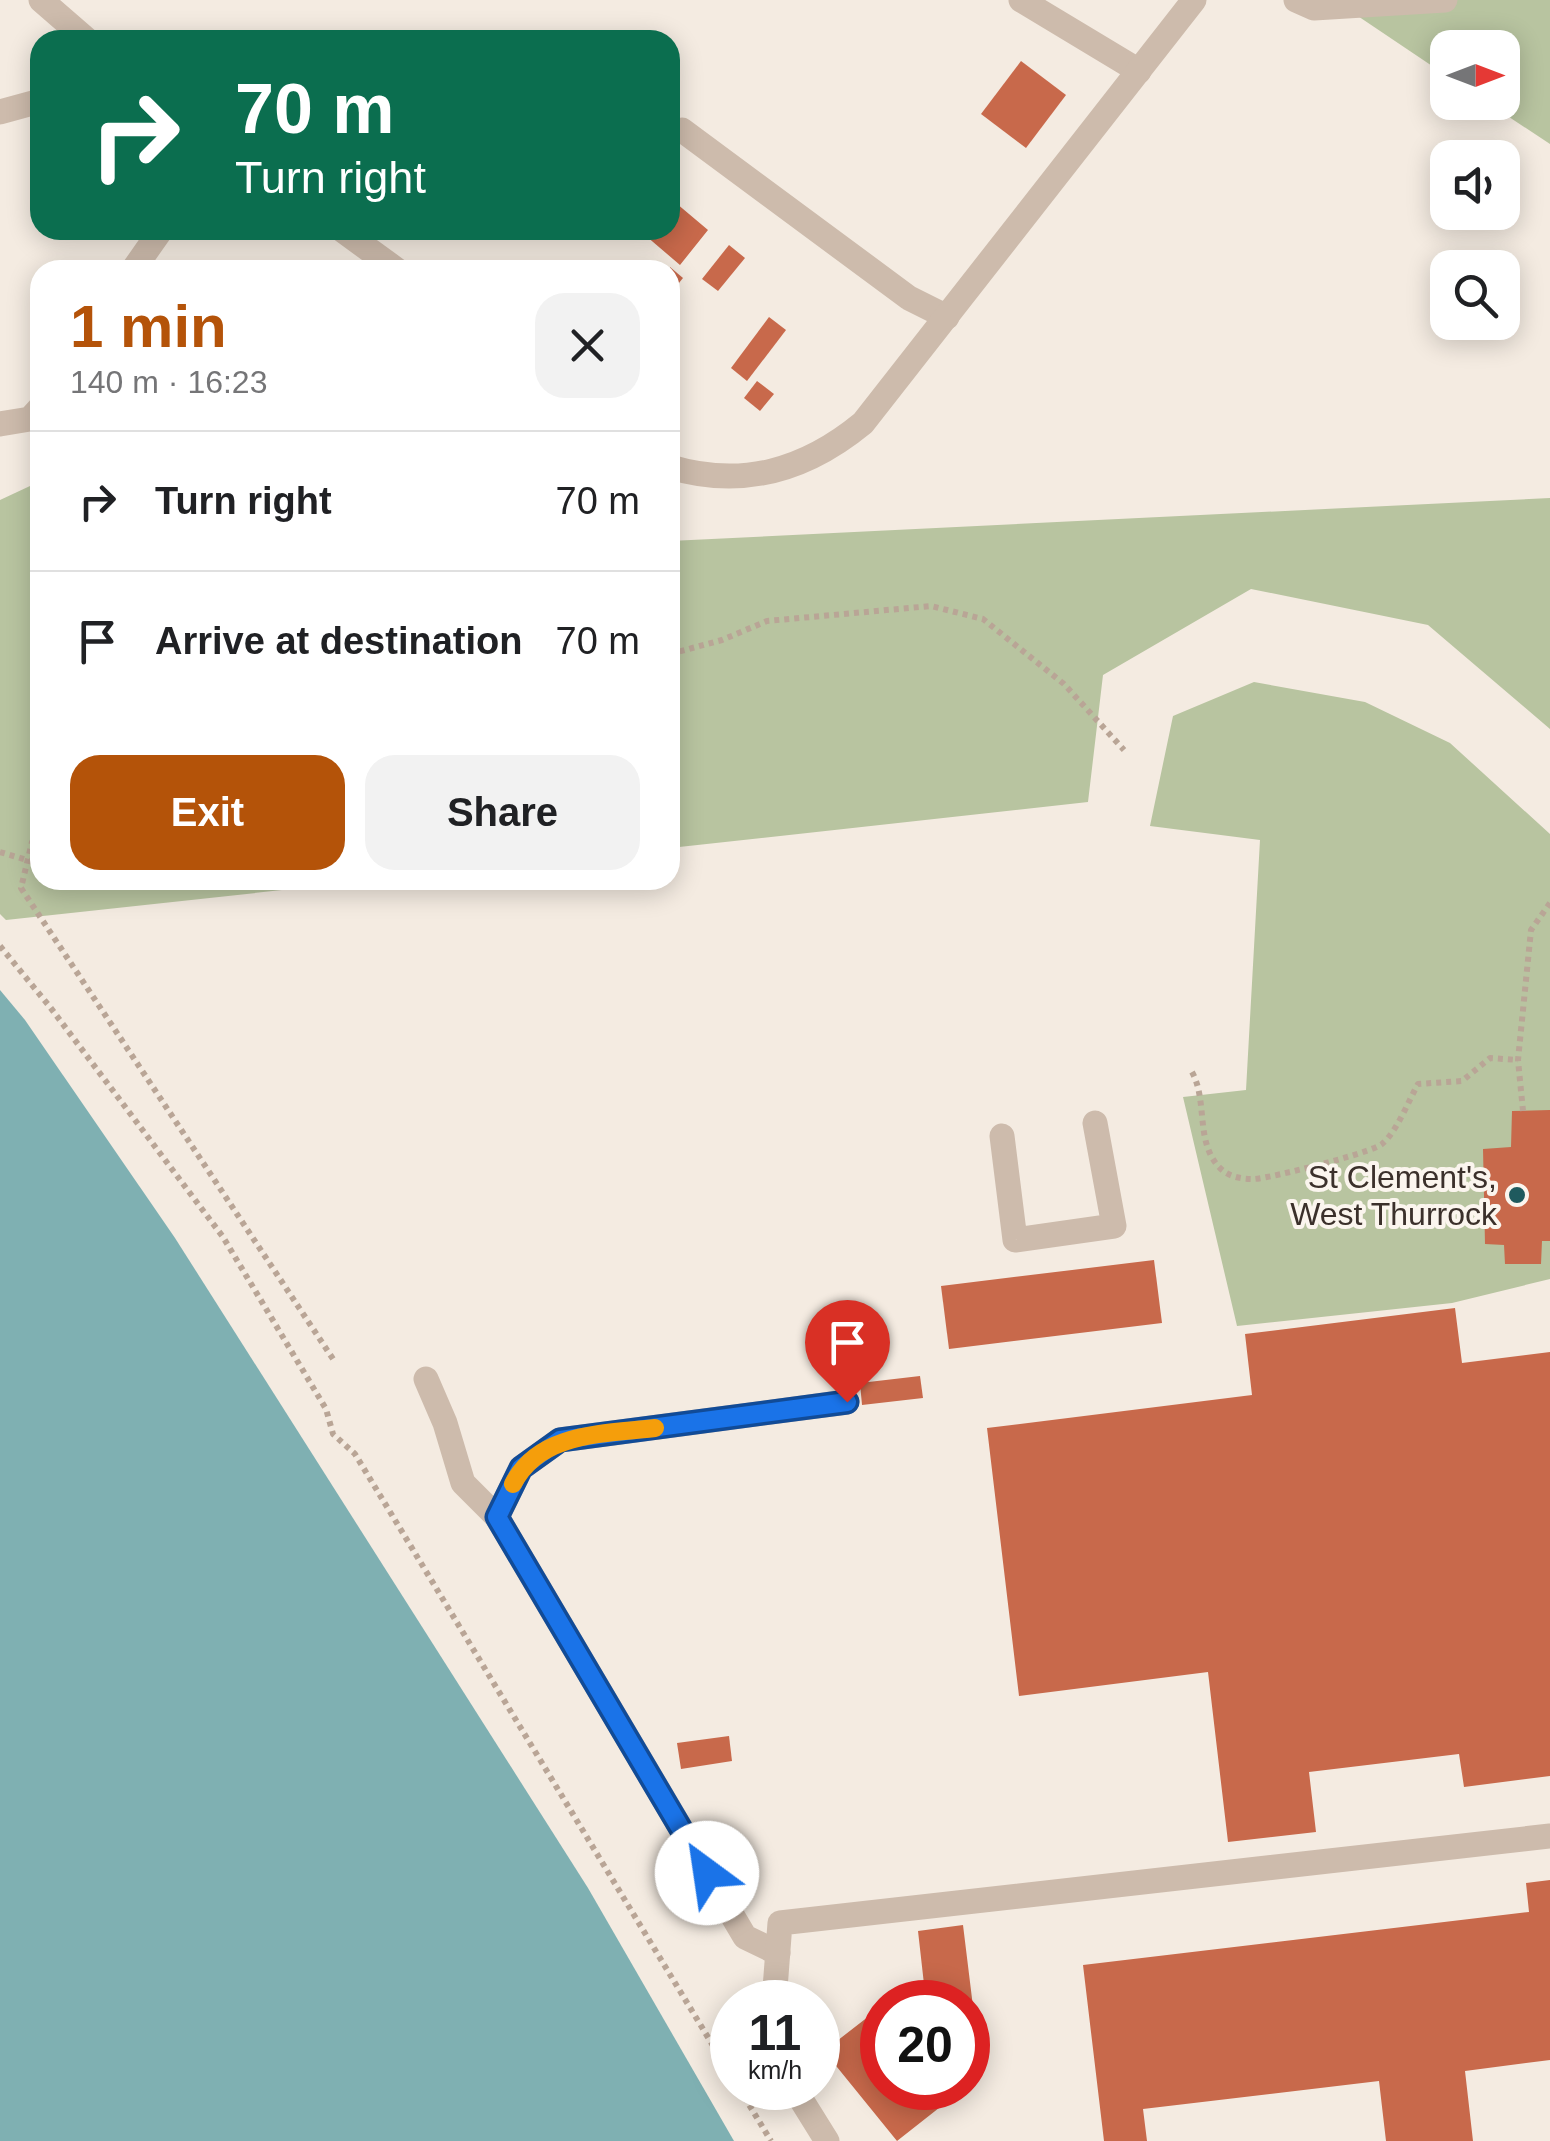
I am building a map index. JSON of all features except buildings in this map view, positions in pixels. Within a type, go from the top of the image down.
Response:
[{"type":"lane","points":[[41,0],[76,30]]},
{"type":"lane","points":[[1021,0],[1139,71]]},
{"type":"lane","points":[[680,471],[757,475],[798,464],[834,447],[863,423],[1194,0]]},
{"type":"lane","points":[[1296,0],[1314,8],[1446,0]]},
{"type":"lane","points":[[0,112],[30,104]]},
{"type":"lane","points":[[682,130],[910,298],[948,317]]},
{"type":"lane","points":[[356,240],[383,260]]},
{"type":"lane","points":[[0,424],[30,418]]},
{"type":"lane","points":[[1002,1136],[1015,1240],[1114,1226],[1095,1123]]},
{"type":"lane","points":[[426,1379],[464,1483],[497,1517],[746,1938],[778,1952]]},
{"type":"lane","points":[[497,1517],[521,1468],[560,1440],[847,1402]]},
{"type":"lane","points":[[776,1980],[780,1923],[796,1920],[1550,1836]]},
{"type":"lane","points":[[808,2110],[827,2141]]},
{"type":"path","points":[[680,651],[722,640],[766,621],[930,606],[983,619],[1064,684],[1124,750]]},
{"type":"path","points":[[0,852],[28,862]]},
{"type":"path","points":[[30,852],[21,888],[335,1362]]},
{"type":"path","points":[[1523,1111],[1518,1060],[1531,930],[1550,903]]},
{"type":"path","points":[[0,946],[223,1237],[326,1410],[333,1434],[355,1454],[710,2041]]},
{"type":"path","points":[[1192,1072],[1201,1088],[1206,1148],[1229,1176],[1255,1179],[1382,1145],[1418,1084],[1462,1081],[1490,1058],[1518,1060]]},
{"type":"path","points":[[752,2110],[771,2141]]},
{"type":"green space","points":[[1334,0],[1550,0],[1550,144],[1514,120],[1520,120],[1520,30],[1430,30],[1430,65]]},
{"type":"green space","points":[[30,486],[30,890],[283,890],[6,920],[0,914],[0,500]]},
{"type":"green space","points":[[1550,498],[1550,729],[1428,625],[1251,589],[1103,675],[1088,802],[680,847],[680,541]]},
{"type":"green space","points":[[1254,682],[1365,702],[1450,743],[1550,834],[1550,1279],[1452,1303],[1237,1326],[1183,1097],[1246,1090],[1260,840],[1150,826],[1173,716]]},
{"type":"water","points":[[0,990],[25,1020],[175,1238],[588,1888],[710,2099],[710,2110],[716,2110],[734,2141],[0,2141]]},
{"type":"slow traffic","points":[[513,1484],[521,1468],[560,1440],[655,1428]]},
{"type":"place","name":"St Clement's, West Thurrock","points":[[1517,1195]]},
{"type":"route","points":[[707,1873],[497,1517],[521,1468],[560,1440],[847,1402]]}]
